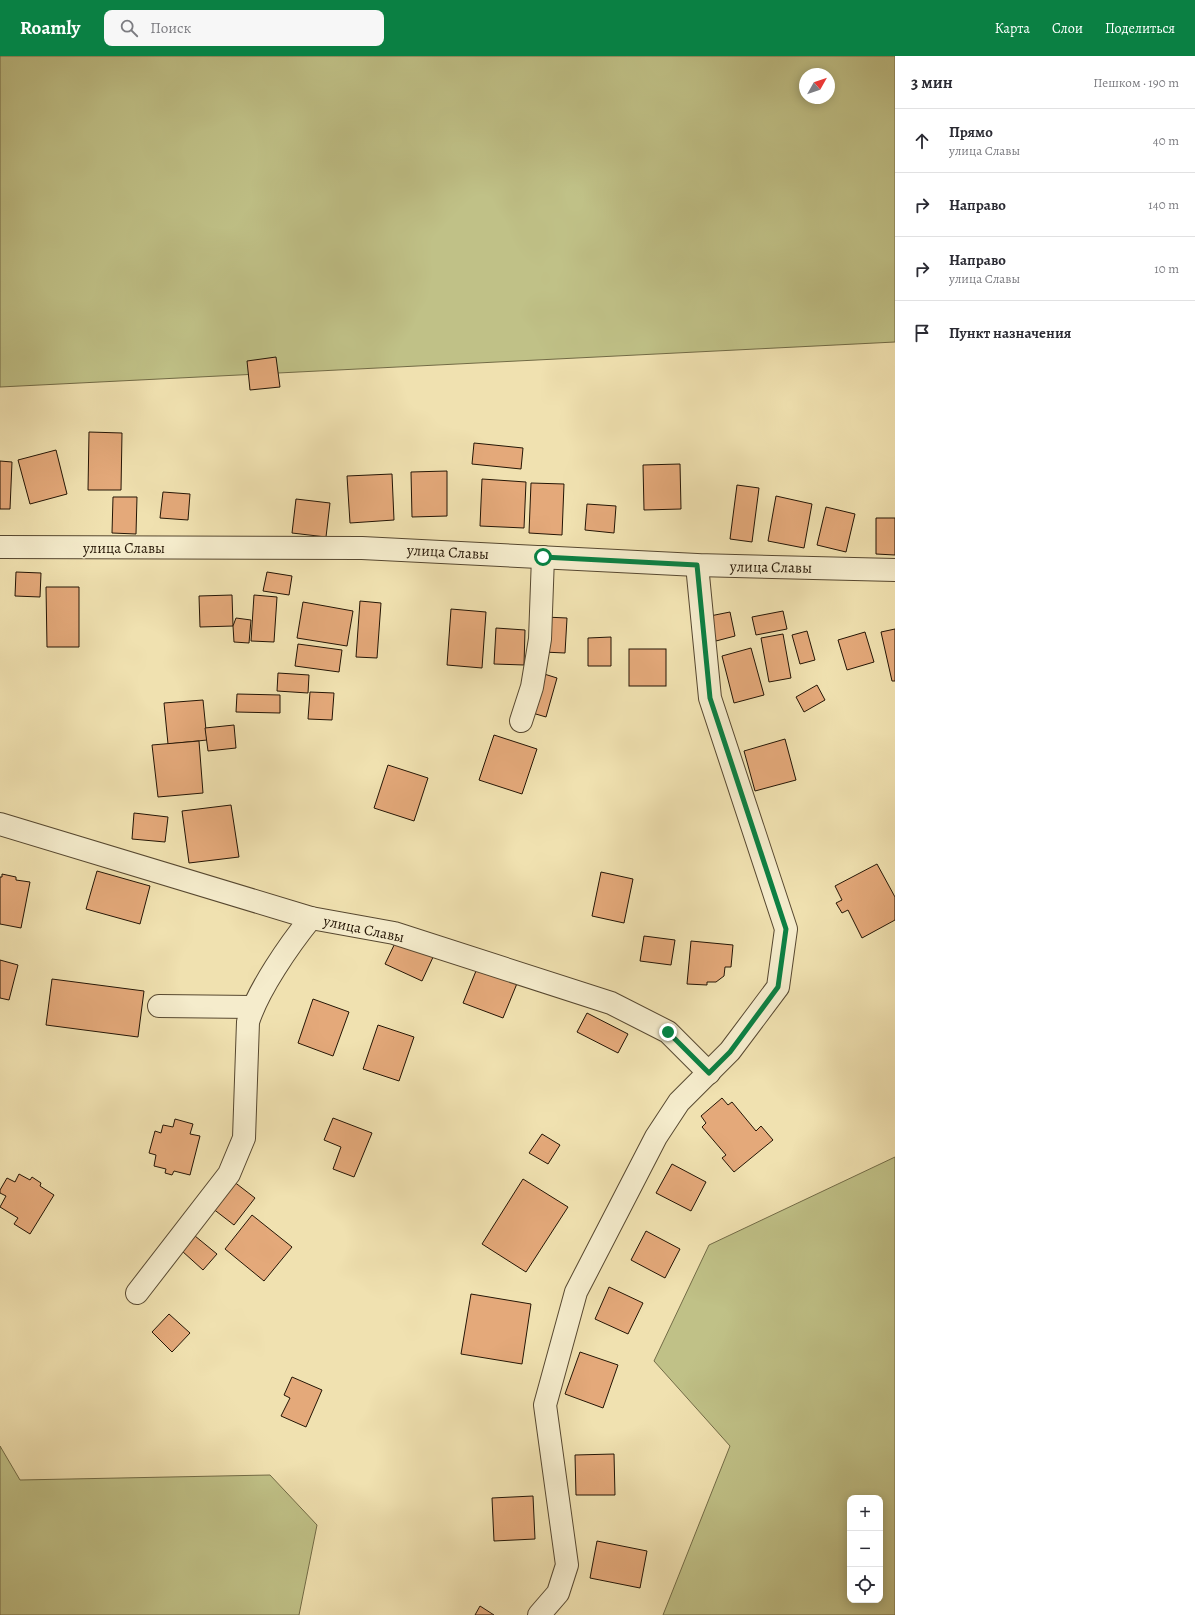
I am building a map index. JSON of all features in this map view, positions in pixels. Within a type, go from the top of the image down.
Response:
[{"type":"street","name":"улица Славы","points":[[0,547],[362,548],[697,565],[895,570]]},
{"type":"street","points":[[521,721],[532,687],[540,639],[543,557]]},
{"type":"street","points":[[539,1615],[558,1593],[567,1565],[545,1405],[576,1292],[656,1137],[679,1102],[730,1052],[778,987],[786,929],[710,698],[697,565]]},
{"type":"street","name":"улица Славы","points":[[0,824],[310,918],[394,933],[611,1003],[668,1032],[709,1073]]},
{"type":"street","points":[[137,1293],[229,1174],[244,1138],[248,1022],[253,1007],[294,939],[310,918]]},
{"type":"street","points":[[159,1006],[253,1007]]},
{"type":"green space","points":[[0,56],[895,56],[895,342],[0,387]]},
{"type":"green space","points":[[895,1157],[895,1615],[663,1615],[730,1446],[654,1361],[709,1245]]},
{"type":"green space","points":[[0,1446],[20,1480],[270,1475],[317,1525],[299,1615],[0,1615]]},
{"type":"building","points":[[276,357],[280,387],[250,390],[247,361]]},
{"type":"building","points":[[89,432],[122,433],[121,490],[88,490]]},
{"type":"building","points":[[474,443],[523,448],[521,469],[472,464]]},
{"type":"building","points":[[56,450],[67,494],[30,504],[18,460]]},
{"type":"building","points":[[0,461],[12,462],[10,509],[0,509]]},
{"type":"building","points":[[680,464],[681,509],[644,510],[643,465]]},
{"type":"building","points":[[447,471],[447,516],[412,517],[411,472]]},
{"type":"building","points":[[392,474],[394,520],[350,523],[347,476]]},
{"type":"building","points":[[482,479],[526,482],[524,528],[480,526]]},
{"type":"building","points":[[531,483],[564,484],[562,535],[529,533]]},
{"type":"building","points":[[737,485],[759,488],[752,542],[730,539]]},
{"type":"building","points":[[163,492],[190,494],[188,520],[160,518]]},
{"type":"building","points":[[776,496],[812,504],[804,548],[768,541]]},
{"type":"building","points":[[113,497],[137,497],[136,534],[112,533]]},
{"type":"building","points":[[296,499],[330,503],[326,537],[292,533]]},
{"type":"building","points":[[587,504],[616,506],[614,533],[585,530]]},
{"type":"building","points":[[826,507],[855,514],[846,552],[817,545]]},
{"type":"building","points":[[876,518],[895,518],[895,555],[876,554]]},
{"type":"building","points":[[16,572],[41,573],[40,597],[15,596]]},
{"type":"building","points":[[267,572],[292,576],[289,595],[263,591]]},
{"type":"building","points":[[46,587],[79,587],[79,647],[47,647]]},
{"type":"building","points":[[232,595],[233,626],[200,627],[199,596]]},
{"type":"building","points":[[254,595],[277,597],[274,642],[251,641]]},
{"type":"building","points":[[360,601],[381,603],[377,658],[356,657]]},
{"type":"building","points":[[303,602],[353,611],[347,646],[297,638]]},
{"type":"building","points":[[451,609],[486,612],[482,668],[447,665]]},
{"type":"building","points":[[783,611],[787,629],[756,635],[752,617]]},
{"type":"building","points":[[730,612],[735,636],[716,641],[710,616]]},
{"type":"building","points":[[545,617],[567,618],[565,653],[543,652]]},
{"type":"building","points":[[236,618],[251,620],[249,643],[234,642],[233,626]]},
{"type":"building","points":[[496,628],[525,630],[524,665],[494,664]]},
{"type":"building","points":[[895,629],[895,681],[892,681],[881,632]]},
{"type":"building","points":[[807,631],[815,660],[800,664],[792,635]]},
{"type":"building","points":[[865,632],[874,662],[847,670],[838,640]]},
{"type":"building","points":[[783,634],[791,678],[769,682],[761,638]]},
{"type":"building","points":[[611,637],[611,666],[588,666],[588,638]]},
{"type":"building","points":[[298,644],[342,650],[339,672],[295,666]]},
{"type":"building","points":[[751,648],[764,695],[734,703],[722,656]]},
{"type":"building","points":[[629,649],[666,649],[666,686],[629,686]]},
{"type":"building","points":[[278,673],[309,675],[308,693],[277,691]]},
{"type":"building","points":[[541,673],[557,678],[546,717],[529,712]]},
{"type":"building","points":[[817,685],[825,700],[804,712],[796,697]]},
{"type":"building","points":[[310,692],[334,693],[332,720],[308,719]]},
{"type":"building","points":[[237,694],[280,695],[280,713],[236,712]]},
{"type":"building","points":[[203,700],[207,740],[168,744],[164,703]]},
{"type":"building","points":[[234,725],[236,748],[208,751],[205,728]]},
{"type":"building","points":[[494,735],[537,749],[522,794],[479,780]]},
{"type":"building","points":[[785,739],[796,780],[755,791],[744,751]]},
{"type":"building","points":[[199,741],[203,793],[158,797],[152,745]]},
{"type":"building","points":[[388,765],[428,778],[414,821],[374,808]]},
{"type":"building","points":[[231,805],[239,857],[189,863],[182,811]]},
{"type":"building","points":[[134,813],[168,817],[165,842],[132,839]]},
{"type":"building","points":[[877,864],[895,897],[895,920],[862,938],[848,910],[842,913],[836,903],[842,900],[835,886]]},
{"type":"building","points":[[97,871],[150,886],[140,924],[86,909]]},
{"type":"building","points":[[601,872],[633,879],[624,923],[592,916]]},
{"type":"building","points":[[2,874],[16,877],[16,880],[30,882],[21,928],[0,924],[0,877],[2,877]]},
{"type":"building","points":[[644,936],[675,940],[671,965],[640,961]]},
{"type":"building","points":[[397,939],[434,955],[422,981],[385,964]]},
{"type":"building","points":[[691,941],[733,945],[731,967],[725,967],[724,976],[716,982],[707,982],[707,985],[687,984]]},
{"type":"building","points":[[0,960],[18,965],[9,1000],[0,998]]},
{"type":"building","points":[[478,966],[518,981],[503,1018],[463,1003]]},
{"type":"building","points":[[52,979],[144,991],[138,1037],[46,1025]]},
{"type":"building","points":[[313,999],[349,1012],[333,1056],[298,1043]]},
{"type":"building","points":[[587,1013],[628,1034],[618,1053],[577,1032]]},
{"type":"building","points":[[378,1025],[414,1037],[399,1081],[363,1069]]},
{"type":"building","points":[[722,1098],[728,1105],[732,1102],[756,1131],[761,1126],[773,1140],[734,1172],[722,1158],[726,1155],[702,1127],[706,1123],[701,1116]]},
{"type":"building","points":[[333,1118],[372,1133],[354,1177],[333,1169],[341,1147],[324,1140]]},
{"type":"building","points":[[175,1119],[193,1124],[190,1134],[200,1136],[190,1175],[174,1171],[172,1175],[165,1173],[166,1169],[154,1166],[156,1155],[149,1153],[155,1131],[161,1133],[163,1125],[173,1127]]},
{"type":"building","points":[[542,1134],[560,1145],[548,1164],[529,1153]]},
{"type":"building","points":[[672,1164],[706,1182],[691,1211],[656,1193]]},
{"type":"building","points":[[19,1174],[30,1180],[32,1177],[41,1183],[40,1186],[54,1195],[30,1234],[14,1224],[18,1218],[0,1207],[6,1196],[0,1193],[0,1190],[7,1178],[15,1182]]},
{"type":"building","points":[[523,1179],[568,1207],[526,1272],[482,1244]]},
{"type":"building","points":[[233,1181],[255,1198],[234,1225],[212,1208]]},
{"type":"building","points":[[252,1215],[292,1247],[264,1281],[225,1249]]},
{"type":"building","points":[[646,1231],[680,1249],[665,1278],[631,1260]]},
{"type":"building","points":[[195,1236],[217,1254],[203,1270],[182,1251]]},
{"type":"building","points":[[609,1287],[643,1303],[628,1334],[595,1319]]},
{"type":"building","points":[[471,1294],[531,1304],[522,1364],[461,1354]]},
{"type":"building","points":[[169,1314],[190,1333],[172,1352],[152,1332]]},
{"type":"building","points":[[580,1352],[618,1365],[603,1408],[565,1394]]},
{"type":"building","points":[[292,1377],[322,1390],[306,1427],[281,1416],[290,1398],[284,1395]]},
{"type":"building","points":[[614,1454],[615,1495],[576,1495],[575,1455]]},
{"type":"building","points":[[533,1496],[535,1539],[494,1541],[492,1498]]},
{"type":"building","points":[[597,1541],[647,1551],[640,1588],[590,1578]]},
{"type":"building","points":[[480,1606],[494,1615],[475,1615]]},
{"type":"route","points":[[543,557],[697,565],[710,698],[786,929],[778,987],[730,1052],[709,1073],[668,1032]]}]
